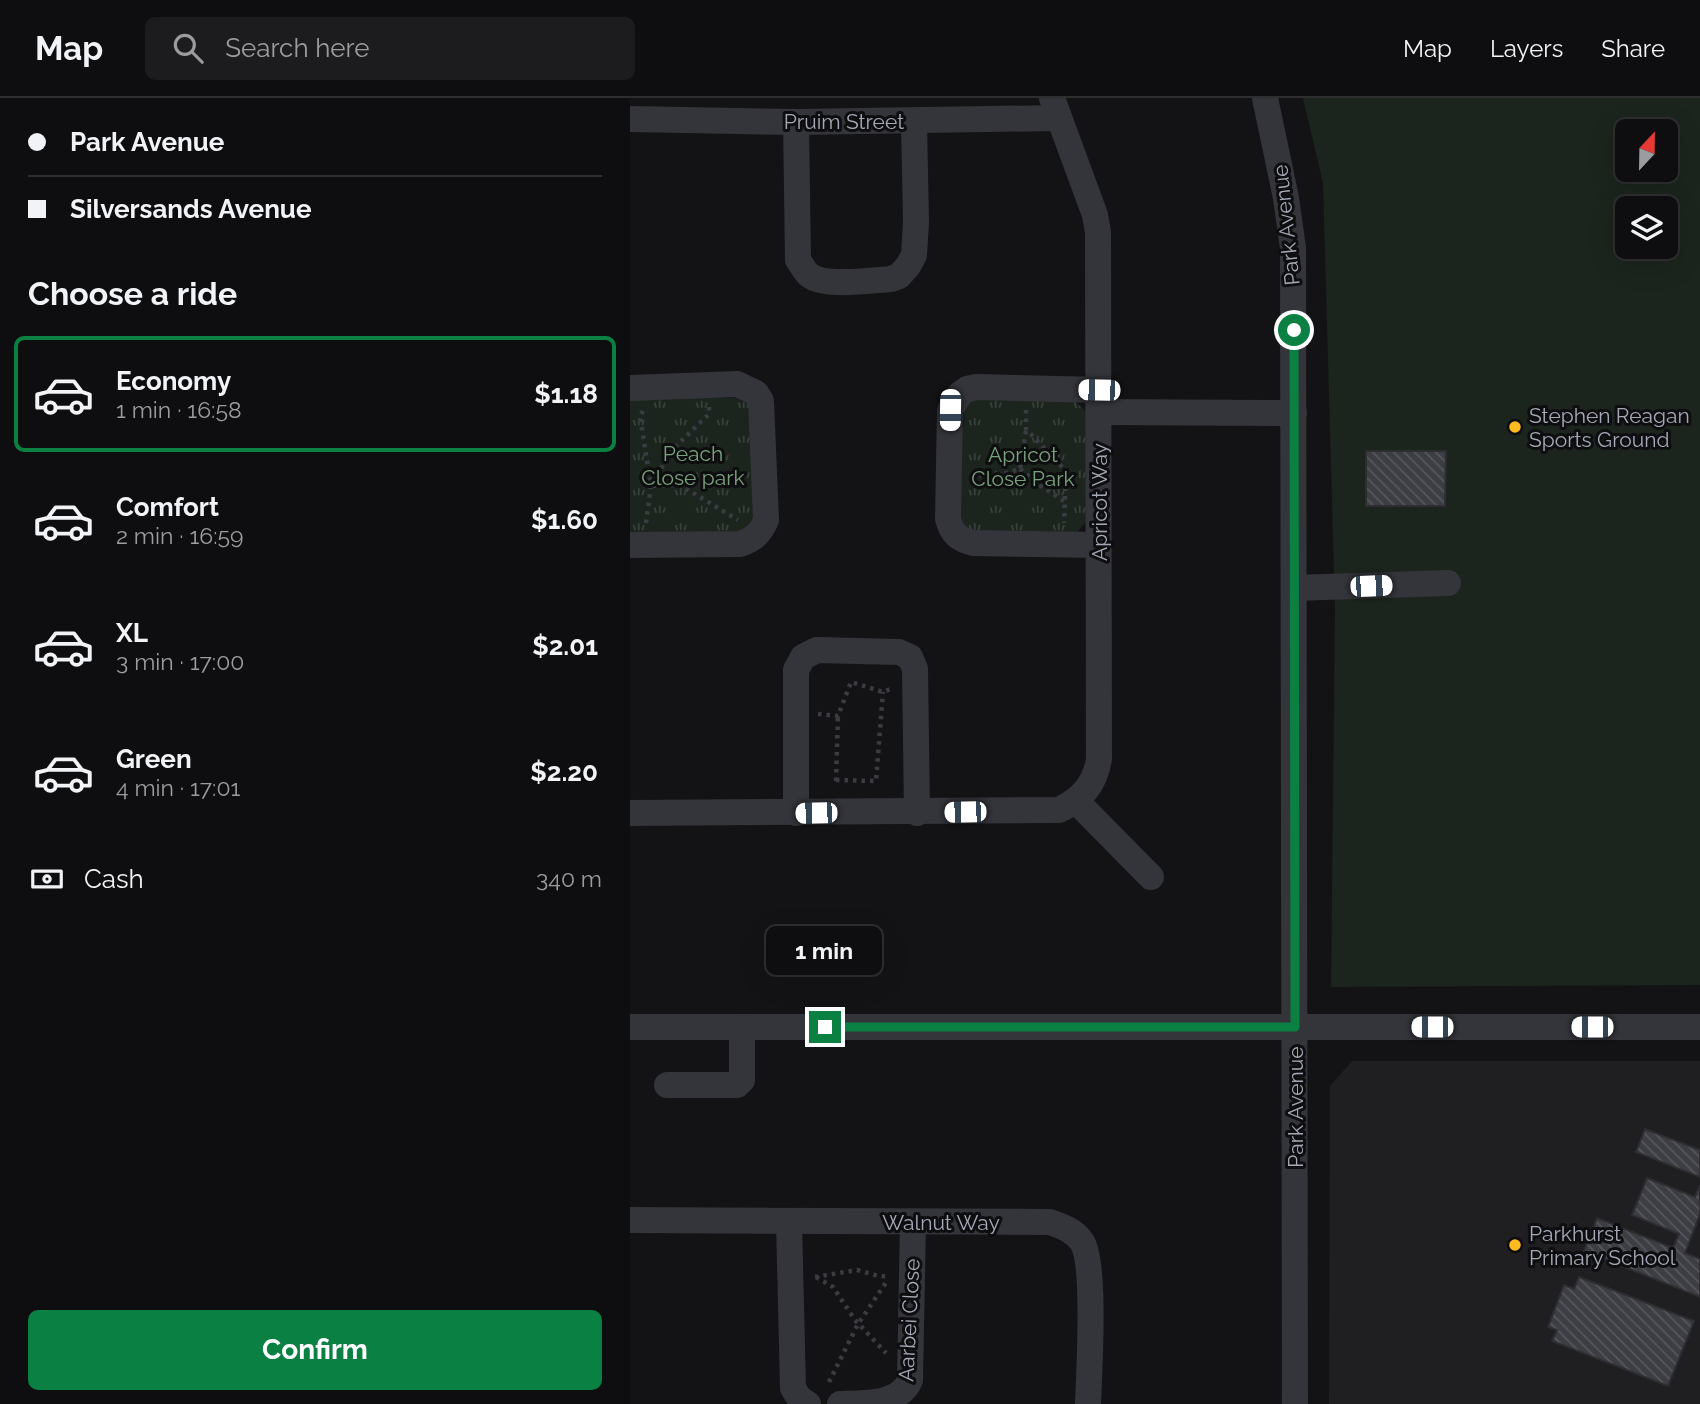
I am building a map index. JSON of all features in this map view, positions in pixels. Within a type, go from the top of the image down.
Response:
[{"type":"street","name":"Park Avenue","points":[[1265,98],[1284,184],[1293,248],[1295,1404]]},
{"type":"street","name":"Pruim Street","points":[[630,119],[914,121],[1055,108]]},
{"type":"street","name":"Apricot Way","points":[[1055,108],[1095,215],[1098,232],[1099,759],[1097,771],[1088,789],[1077,802]]},
{"type":"street","points":[[796,122],[798,260],[808,274],[817,280],[828,282],[891,279],[899,276],[914,255],[914,121]]},
{"type":"street","points":[[637,545],[740,544],[751,540],[760,532],[765,520],[761,401],[755,393],[737,384],[641,388]]},
{"type":"street","points":[[1099,545],[973,543],[960,539],[951,531],[948,519],[950,410],[955,400],[967,389],[976,387],[1024,388],[1099,401],[1294,413]]},
{"type":"street","points":[[1294,588],[1448,583]]},
{"type":"street","points":[[796,813],[796,670],[803,657],[817,650],[899,652],[910,657],[915,669],[917,813]]},
{"type":"street","points":[[630,813],[1059,810],[1077,802],[1151,877]]},
{"type":"street","points":[[630,1027],[1700,1027]]},
{"type":"street","points":[[667,1085],[740,1083],[742,1027]]},
{"type":"street","name":"Walnut Way","points":[[630,1220],[1050,1222],[1069,1229],[1082,1242],[1090,1265],[1088,1404]]},
{"type":"street","points":[[789,1221],[793,1388],[799,1398],[808,1404]]},
{"type":"street","name":"Aarbei Close","points":[[834,1393],[892,1403],[902,1397],[910,1380],[901,1277],[913,1222]]},
{"type":"path","points":[[637,545],[651,486],[671,450],[709,414],[710,386]]},
{"type":"path","points":[[641,388],[640,416],[651,486]]},
{"type":"path","points":[[1020,469],[1026,429],[1024,388]]},
{"type":"path","points":[[1026,429],[1066,471],[1063,544]]},
{"type":"path","points":[[949,474],[996,475],[1020,469]]},
{"type":"path","points":[[1020,469],[1065,501]]},
{"type":"path","points":[[651,486],[680,485],[760,532]]},
{"type":"path","points":[[836,813],[838,716],[851,682],[883,692],[900,686],[915,669]]},
{"type":"path","points":[[836,780],[876,781],[883,692]]},
{"type":"path","points":[[796,713],[838,716]]},
{"type":"path","points":[[790,1278],[816,1277],[857,1269],[875,1275],[901,1277]]},
{"type":"path","points":[[816,1277],[832,1287],[858,1324],[910,1380]]},
{"type":"path","points":[[834,1393],[858,1324],[901,1277]]},
{"type":"shaded area","name":"Parkhurst Primary School","points":[[1352,1061],[1700,1061],[1700,1404],[1329,1404],[1330,1086]]},
{"type":"green space","name":"Stephen Reagan Sports Ground","points":[[1303,98],[1700,98],[1700,985],[1331,987],[1335,608],[1323,183]]},
{"type":"green space","name":"Peach Close park","points":[[643,398],[735,398],[748,404],[752,410],[756,513],[743,533],[630,533],[630,401]]},
{"type":"green space","name":"Apricot Close Park","points":[[971,400],[1074,400],[1087,413],[1087,521],[1077,532],[976,536],[959,524],[959,411]]},
{"type":"building","points":[[1366,451],[1446,451],[1445,506],[1366,506]]},
{"type":"building","points":[[1645,1129],[1700,1150],[1700,1177],[1636,1152]]},
{"type":"building","points":[[1647,1178],[1695,1197],[1700,1185],[1700,1214],[1685,1253],[1700,1259],[1700,1297],[1584,1251],[1597,1218],[1673,1248],[1679,1234],[1632,1215]]},
{"type":"building","points":[[1579,1277],[1694,1321],[1668,1386],[1552,1341],[1557,1330],[1548,1327],[1564,1285],[1574,1289]]},
{"type":"place","name":"Stephen Reagan Sports Ground","points":[[1515,427]]},
{"type":"place","name":"Parkhurst Primary School","points":[[1515,1245]]},
{"type":"route","points":[[825,1027],[1295,1027],[1294,330]]}]
